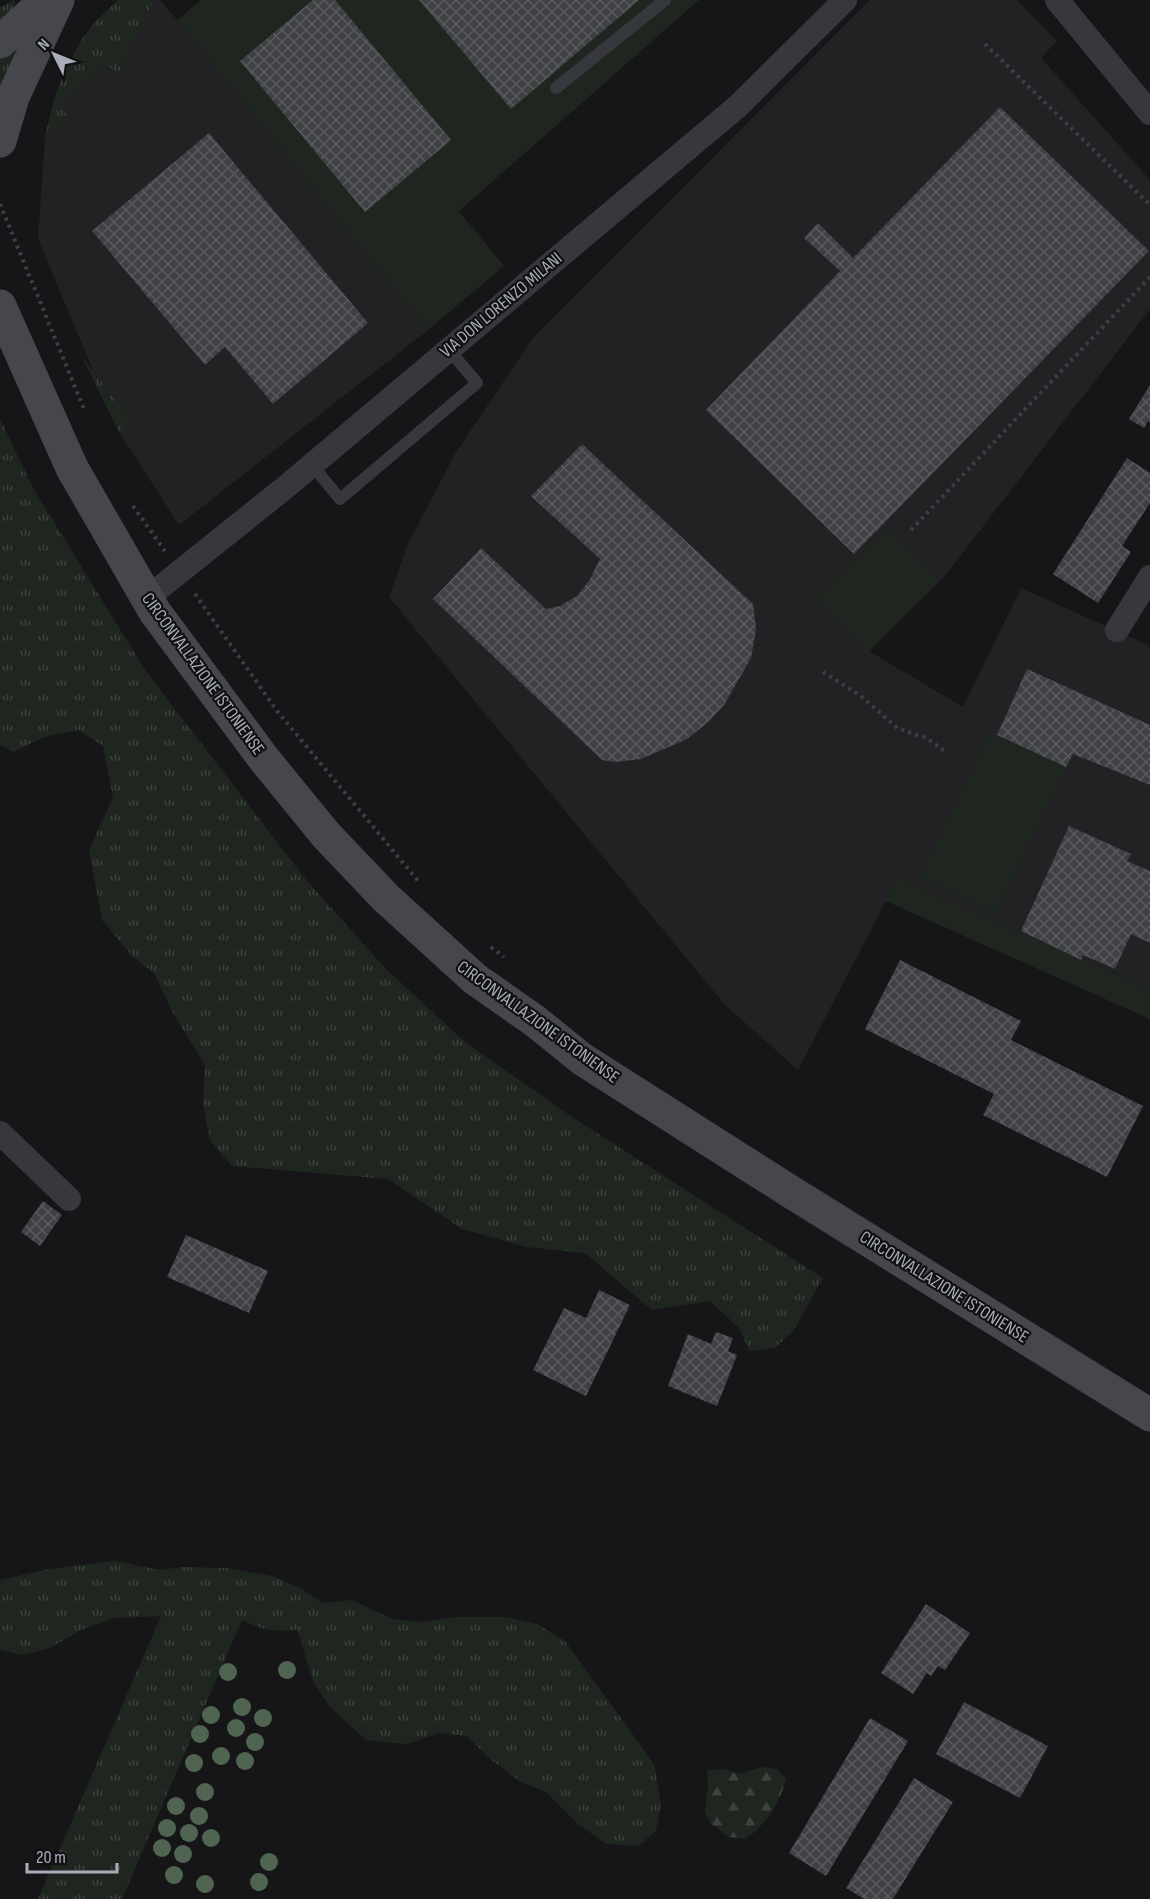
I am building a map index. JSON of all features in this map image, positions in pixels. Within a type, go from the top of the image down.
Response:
[{"type":"main road","points":[[0,42],[46,0]]},
{"type":"main road","points":[[0,141],[13,98],[58,0]]},
{"type":"main road","name":"CIRCONVALLAZIONE ISTONIENSE","points":[[0,306],[72,468],[147,598],[230,714],[326,835],[386,898],[475,979],[535,1021],[582,1059],[1150,1415]]},
{"type":"street","name":"VIA DON LORENZO MILANI","points":[[147,598],[312,465],[738,106],[845,0]]},
{"type":"street","points":[[1057,0],[1150,113]]},
{"type":"street","points":[[1117,630],[1150,576]]},
{"type":"street","points":[[0,1133],[69,1199]]},
{"type":"lane","points":[[556,88],[665,0]]},
{"type":"lane","points":[[312,465],[340,499],[477,383],[449,350]]},
{"type":"path","points":[[985,44],[1150,205]]},
{"type":"path","points":[[0,204],[86,415]]},
{"type":"path","points":[[911,530],[1150,277]]},
{"type":"path","points":[[128,498],[277,711],[421,885]]},
{"type":"path","points":[[823,672],[861,696],[897,728],[926,738],[945,751]]},
{"type":"path","points":[[490,946],[507,960]]},
{"type":"shaded area","points":[[118,0],[160,0],[251,107],[428,330],[179,525],[119,432],[38,239],[45,138],[54,98],[68,64],[92,26]]},
{"type":"shaded area","points":[[870,0],[1017,0],[1057,41],[1041,58],[1150,180],[1150,309],[945,576],[869,651],[963,707],[1021,588],[1150,646],[1150,1019],[886,901],[798,1070],[725,1005],[389,597],[408,544],[456,452],[533,338]]},
{"type":"green space","points":[[15,0],[14,9],[0,23],[0,7]]},
{"type":"green space","points":[[118,0],[154,0],[118,74],[107,64],[59,105],[68,117],[45,138],[52,108],[67,66],[91,27]]},
{"type":"green space","points":[[201,0],[699,0],[459,211],[504,266],[428,330],[177,20]]},
{"type":"green space","points":[[20,45],[0,117],[0,57]]},
{"type":"green space","points":[[82,357],[133,422],[119,432]]},
{"type":"green space","points":[[0,419],[33,488],[145,670],[307,881],[386,969],[465,1042],[575,1119],[823,1278],[793,1331],[775,1348],[750,1351],[738,1327],[710,1301],[652,1310],[585,1253],[527,1247],[462,1229],[388,1179],[232,1166],[210,1141],[203,1105],[205,1065],[173,1013],[154,973],[133,957],[102,920],[89,850],[113,797],[103,746],[79,730],[44,737],[13,752],[0,745]]},
{"type":"green space","points":[[887,529],[939,581],[869,651],[817,599]]},
{"type":"green space","points":[[989,733],[1066,767],[997,913],[920,878]]},
{"type":"green space","points":[[895,878],[1150,989],[1150,1019],[886,901]]},
{"type":"green space","points":[[115,1561],[160,1570],[183,1567],[226,1568],[272,1576],[302,1589],[322,1603],[352,1600],[392,1619],[420,1622],[457,1617],[504,1617],[537,1624],[565,1641],[654,1764],[661,1804],[656,1831],[638,1846],[606,1844],[577,1823],[546,1792],[519,1781],[489,1758],[467,1736],[439,1733],[407,1744],[366,1740],[330,1707],[314,1683],[297,1630],[269,1630],[242,1620],[122,1899],[38,1899],[161,1616],[115,1618],[81,1630],[50,1648],[22,1655],[0,1650],[0,1580],[49,1569]]},
{"type":"green space","points":[[762,1767],[777,1769],[786,1779],[776,1805],[766,1820],[746,1839],[729,1837],[710,1823],[705,1812],[707,1770],[725,1769],[738,1774]]},
{"type":"building","points":[[313,0],[335,0],[451,140],[365,212],[240,61]]},
{"type":"building","points":[[419,0],[639,0],[511,109]]},
{"type":"building","points":[[1000,107],[1149,251],[854,554],[706,410],[840,271],[804,238],[818,223],[853,258]]},
{"type":"building","points":[[209,133],[368,323],[273,404],[225,347],[205,365],[92,231]]},
{"type":"building","points":[[1150,385],[1150,422],[1148,421],[1144,428],[1129,419]]},
{"type":"building","points":[[582,444],[753,604],[756,629],[751,658],[724,705],[687,739],[641,759],[615,762],[602,760],[433,599],[481,548],[546,609],[560,606],[578,595],[590,579],[600,559],[531,496]]},
{"type":"building","points":[[1127,458],[1150,473],[1150,503],[1122,546],[1131,552],[1098,603],[1053,574]]},
{"type":"building","points":[[1027,669],[1150,725],[1150,785],[1073,754],[1066,767],[997,735]]},
{"type":"building","points":[[1069,826],[1131,854],[1127,861],[1150,871],[1150,943],[1131,934],[1115,969],[1083,955],[1081,960],[1021,931]]},
{"type":"building","points":[[900,960],[1021,1021],[1011,1040],[1143,1106],[1107,1177],[983,1115],[994,1094],[865,1029]]},
{"type":"building","points":[[43,1201],[62,1215],[40,1246],[21,1232]]},
{"type":"building","points":[[186,1235],[268,1271],[249,1313],[167,1277]]},
{"type":"building","points":[[599,1290],[630,1305],[586,1396],[533,1370],[564,1308],[586,1318]]},
{"type":"building","points":[[716,1332],[733,1338],[728,1351],[737,1355],[717,1406],[668,1386],[688,1334],[711,1344]]},
{"type":"building","points":[[926,1604],[970,1633],[945,1670],[938,1666],[931,1676],[927,1673],[913,1694],[881,1673]]},
{"type":"building","points":[[964,1702],[1048,1746],[1020,1798],[936,1754]]},
{"type":"building","points":[[870,1718],[908,1741],[826,1876],[789,1853]]},
{"type":"building","points":[[914,1778],[953,1802],[893,1899],[864,1899],[846,1888]]}]
